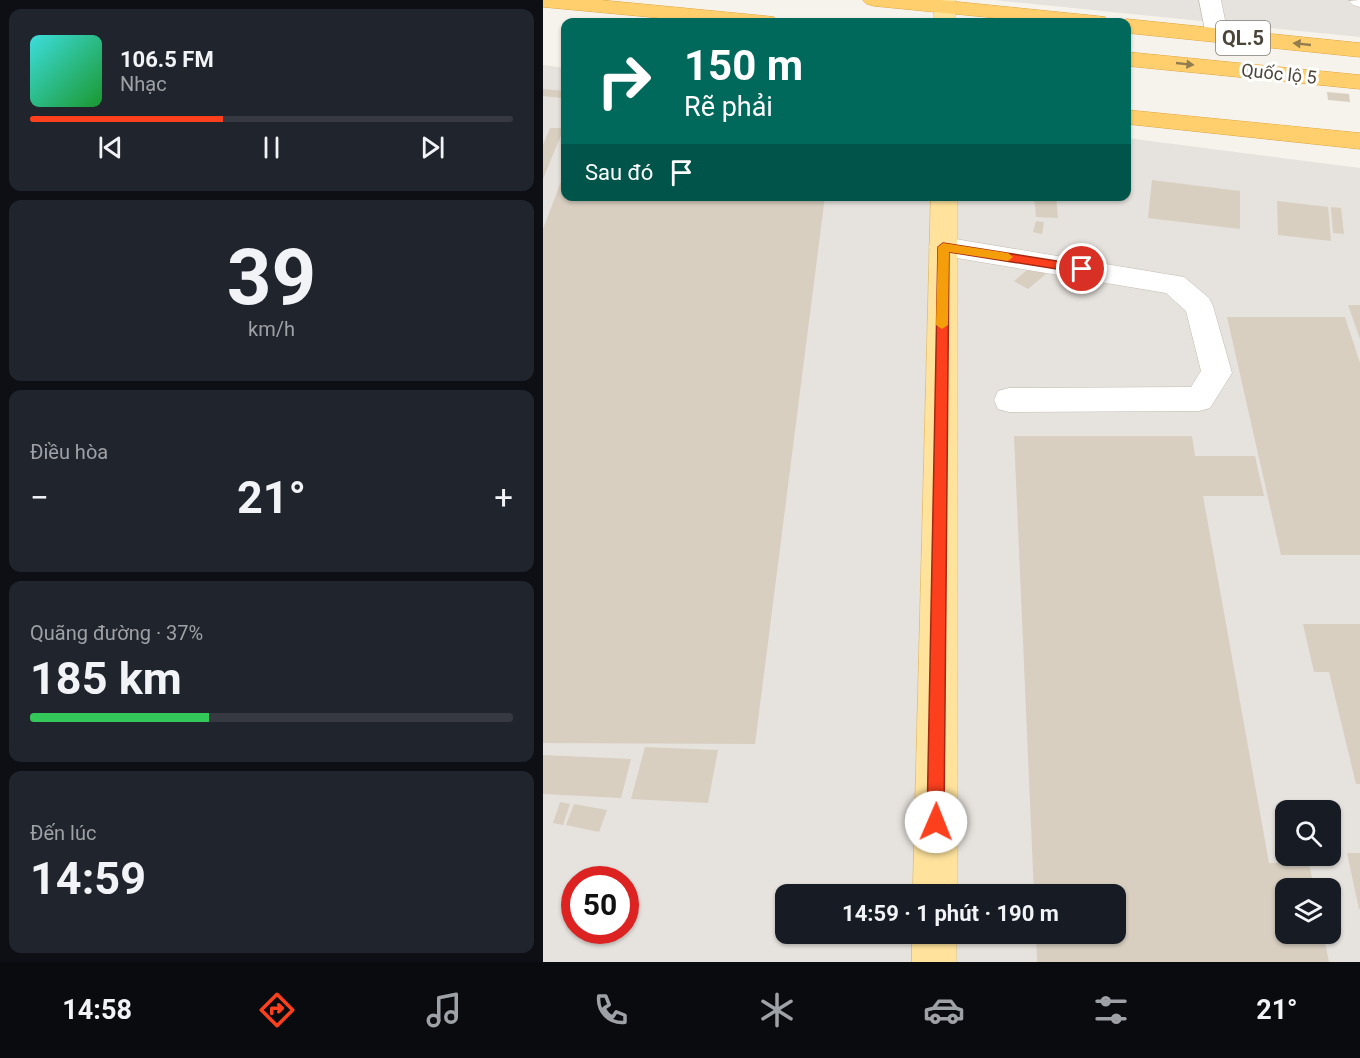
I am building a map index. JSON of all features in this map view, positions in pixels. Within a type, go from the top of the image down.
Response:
[{"type":"highway","points":[[874,0],[944,9],[1051,18]]},
{"type":"highway","points":[[543,1],[723,18]]},
{"type":"highway","name":"Quốc lộ 5","points":[[1131,26],[1360,50]]},
{"type":"highway","name":"Quốc lộ 5","points":[[1131,58],[1360,82]]},
{"type":"highway","points":[[1131,117],[1360,141]]},
{"type":"main road","points":[[935,884],[944,201]]},
{"type":"main road","points":[[934,944],[934,962]]},
{"type":"lane","points":[[1210,0],[1217,35]]},
{"type":"lane","points":[[943,247],[1174,284],[1199,306],[1217,373],[1199,399],[1009,400]]},
{"type":"shaded area","points":[[993,0],[1360,0],[1360,37]]},
{"type":"shaded area","points":[[543,65],[561,67],[561,201],[1131,201],[1131,139],[1360,168],[1360,962],[543,962]]},
{"type":"building","points":[[543,89],[561,91],[561,98],[543,96]]},
{"type":"building","points":[[1327,92],[1349,94],[1350,102],[1328,100]]},
{"type":"building","points":[[550,128],[561,128],[561,135],[543,179],[543,145]]},
{"type":"building","points":[[1152,180],[1240,191],[1240,229],[1148,218]]},
{"type":"building","points":[[561,182],[561,201],[824,201],[755,744],[543,743],[543,229]]},
{"type":"building","points":[[1034,201],[1056,201],[1058,218],[1036,217]]},
{"type":"building","points":[[1277,201],[1328,207],[1331,241],[1278,235]]},
{"type":"building","points":[[1331,207],[1341,208],[1344,234],[1333,233]]},
{"type":"building","points":[[1036,221],[1044,222],[1042,234],[1033,232]]},
{"type":"building","points":[[1032,266],[1046,274],[1028,289],[1014,281]]},
{"type":"building","points":[[1348,305],[1360,305],[1360,339]]},
{"type":"building","points":[[1227,317],[1345,317],[1360,363],[1360,555],[1281,555]]},
{"type":"building","points":[[1014,436],[1192,436],[1195,456],[1255,456],[1264,496],[1203,496],[1269,863],[1275,863],[1275,866],[1310,866],[1312,878],[1275,878],[1275,944],[1325,944],[1329,962],[1037,962],[1036,944],[1126,944],[1126,884],[1034,884]]},
{"type":"building","points":[[1303,624],[1360,624],[1360,784],[1356,784],[1329,672],[1314,672]]},
{"type":"building","points":[[645,747],[718,750],[708,803],[631,799]]},
{"type":"building","points":[[543,755],[631,759],[621,798],[543,794]]},
{"type":"building","points":[[560,802],[570,804],[563,825],[553,823]]},
{"type":"building","points":[[574,804],[607,810],[599,832],[566,825]]},
{"type":"building","points":[[1347,853],[1360,853],[1360,909],[1359,909]]},
{"type":"slow traffic","points":[[942,325],[943,247],[1008,257]]},
{"type":"route","points":[[936,822],[943,247],[1082,269]]}]
